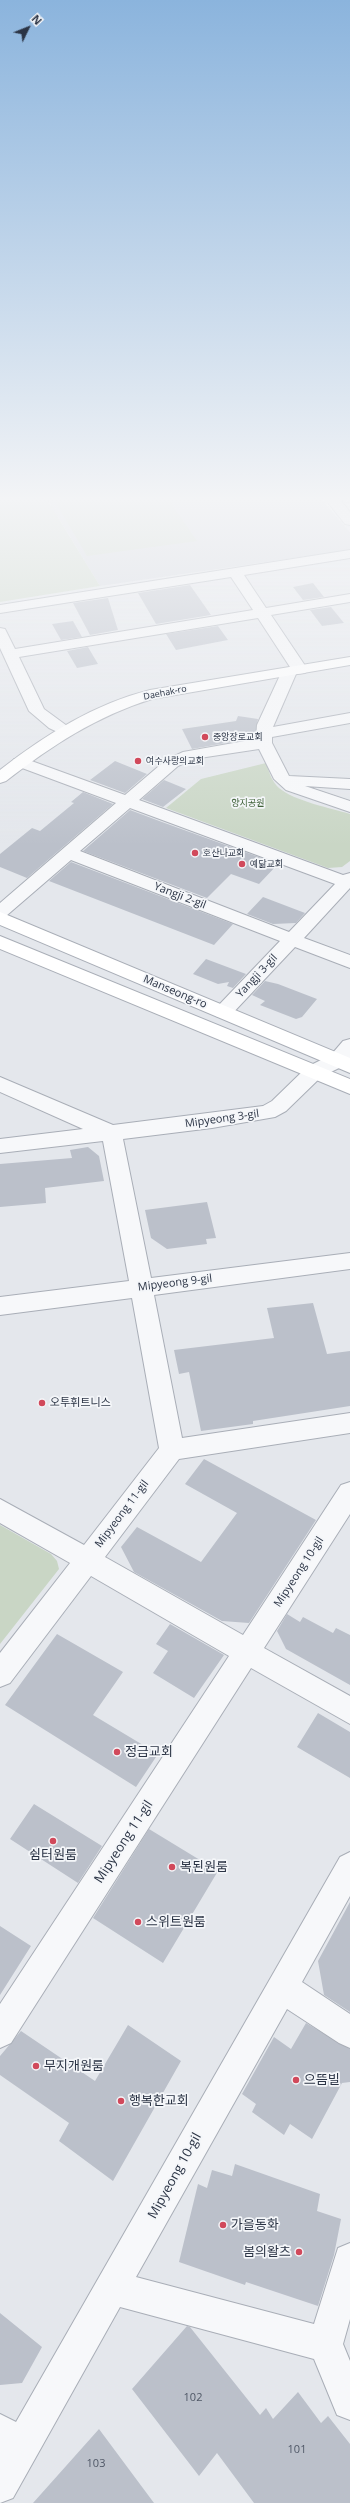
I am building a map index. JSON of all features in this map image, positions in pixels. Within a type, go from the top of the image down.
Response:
[{"type":"street","points":[[10,654],[262,613],[295,670],[264,738],[282,779],[300,792],[350,807]]},
{"type":"street","points":[[0,632],[38,711],[45,718],[66,731]]},
{"type":"street","name":"Daehak-ro","points":[[0,778],[20,762],[94,714],[132,700],[350,661]]},
{"type":"street","points":[[0,912],[169,766],[184,756],[350,718]]},
{"type":"street","points":[[20,762],[127,802],[348,880]]},
{"type":"street","points":[[282,779],[350,784]]},
{"type":"street","name":"Yangji 2-gil","points":[[69,852],[291,939]]},
{"type":"street","name":"Yangji 3-gil","points":[[223,1012],[348,880]]},
{"type":"street","name":"Manseong-ro","points":[[0,918],[223,1012],[346,1057]]},
{"type":"street","points":[[291,939],[350,962]]},
{"type":"street","name":"Manseong-ro","points":[[0,942],[350,1087]]},
{"type":"street","name":"Mipyeong 3-gil","points":[[0,1146],[242,1118],[271,1111],[279,1106],[314,1072],[346,1057]]},
{"type":"street","points":[[0,1084],[112,1133],[172,1450],[350,1423]]},
{"type":"street","name":"Mipyeong 9-gil","points":[[0,1306],[350,1260]]},
{"type":"street","name":"Mipyeong 11-gil","points":[[0,1674],[172,1450]]},
{"type":"street","name":"Mipyeong 10-gil","points":[[247,1651],[350,1493]]},
{"type":"street","points":[[0,1510],[88,1559],[350,1711]]},
{"type":"street","name":"Mipyeong 11-gil","points":[[0,2032],[247,1651]]},
{"type":"street","name":"Mipyeong 10-gil","points":[[0,2485],[10,2441],[112,2288],[350,1866]]},
{"type":"street","points":[[281,1987],[350,2032]]},
{"type":"street","points":[[350,2260],[325,2345],[350,2402]]},
{"type":"street","points":[[112,2288],[325,2345]]},
{"type":"green space","name":"양지공원","points":[[266,763],[274,783],[286,793],[313,804],[350,814],[350,861],[342,867],[328,868],[166,808],[201,779]]},
{"type":"green space","points":[[0,1525],[51,1554],[57,1561],[59,1569],[0,1644]]},
{"type":"building","points":[[78,613],[113,613],[118,630],[90,635]]},
{"type":"building","points":[[150,613],[209,613],[211,615],[156,624]]},
{"type":"building","points":[[312,613],[336,613],[344,623],[322,626]]},
{"type":"building","points":[[73,621],[82,637],[61,640],[52,624]]},
{"type":"building","points":[[218,626],[228,640],[176,650],[166,634]]},
{"type":"building","points":[[88,647],[98,664],[77,668],[67,651]]},
{"type":"building","points":[[238,716],[258,719],[255,735],[248,739],[192,749],[182,729],[236,721]]},
{"type":"building","points":[[115,761],[147,774],[125,793],[90,780]]},
{"type":"building","points":[[164,780],[186,789],[163,807],[142,799]]},
{"type":"building","points":[[83,792],[113,804],[27,878],[0,867],[0,854],[32,828],[40,831],[74,803],[71,802]]},
{"type":"building","points":[[130,810],[278,864],[259,884],[231,874],[207,898],[83,851]]},
{"type":"building","points":[[71,862],[233,924],[214,945],[49,881]]},
{"type":"building","points":[[263,897],[305,913],[296,923],[273,924],[247,914]]},
{"type":"building","points":[[206,959],[246,974],[233,988],[227,986],[229,982],[218,984],[193,974]]},
{"type":"building","points":[[265,981],[278,984],[317,999],[302,1017],[296,1019],[260,1005],[265,1001],[252,995]]},
{"type":"building","points":[[88,1147],[99,1156],[104,1181],[45,1188],[46,1203],[0,1207],[0,1164],[72,1158],[70,1150]]},
{"type":"building","points":[[207,1202],[216,1238],[206,1239],[207,1244],[167,1249],[151,1238],[145,1210]]},
{"type":"building","points":[[313,1303],[327,1354],[350,1351],[350,1406],[253,1421],[253,1424],[201,1431],[189,1372],[179,1374],[174,1350],[274,1338],[267,1308]]},
{"type":"building","points":[[204,1459],[316,1520],[249,1623],[222,1621],[134,1572],[121,1547],[137,1527],[201,1562],[237,1513],[185,1484]]},
{"type":"building","points":[[287,1614],[300,1622],[303,1617],[333,1633],[336,1628],[350,1635],[350,1685],[286,1649],[277,1631]]},
{"type":"building","points":[[170,1624],[224,1655],[194,1698],[153,1673],[168,1651],[156,1644]]},
{"type":"building","points":[[57,1634],[123,1672],[93,1715],[158,1754],[136,1787],[5,1705]]},
{"type":"building","points":[[318,1713],[350,1732],[350,1778],[297,1747]]},
{"type":"building","name":"쉼터원룸","points":[[34,1804],[102,1846],[78,1883],[10,1839]]},
{"type":"building","points":[[149,1829],[218,1871],[163,1963],[93,1918]]},
{"type":"building","points":[[350,1902],[350,2012],[324,1995],[318,1961]]},
{"type":"building","points":[[0,1926],[31,1946],[0,1995]]},
{"type":"building","name":"으뜸빌","points":[[306,2023],[350,2049],[350,2082],[342,2083],[312,2139],[290,2124],[284,2135],[252,2112],[256,2104],[242,2094],[274,2037],[291,2049]]},
{"type":"building","name":"행복한교회","points":[[128,2025],[181,2061],[113,2181],[59,2141],[69,2123],[0,2075],[0,2056],[21,2031],[95,2081]]},
{"type":"building","points":[[235,2164],[320,2194],[317,2211],[341,2219],[334,2255],[318,2306],[246,2282],[245,2285],[179,2262],[198,2184],[207,2188],[212,2170],[232,2176]]},
{"type":"building","points":[[0,2313],[42,2347],[22,2383],[0,2385]]},
{"type":"building","points":[[187,2326],[190,2327],[260,2415],[266,2408],[273,2419],[298,2392],[321,2423],[328,2416],[350,2444],[350,2503],[254,2503],[217,2453],[199,2476],[132,2389]]},
{"type":"building","points":[[99,2429],[154,2503],[33,2503]]},
{"type":"place","name":"중앙장로교회","points":[[205,737]]},
{"type":"place","name":"여수사랑의교회","points":[[138,761]]},
{"type":"place","name":"호산나교회","points":[[195,853]]},
{"type":"place","name":"예닮교회","points":[[242,864]]},
{"type":"place","name":"오투휘트니스","points":[[42,1403]]},
{"type":"place","name":"정금교회","points":[[117,1752]]},
{"type":"place","name":"쉼터원룸","points":[[53,1841]]},
{"type":"place","name":"복된원룸","points":[[172,1867]]},
{"type":"place","name":"스위트원룸","points":[[138,1922]]},
{"type":"place","name":"무지개원룸","points":[[36,2066]]},
{"type":"place","name":"으뜸빌","points":[[296,2080]]},
{"type":"place","name":"행복한교회","points":[[121,2101]]},
{"type":"place","name":"가을동화","points":[[223,2225]]},
{"type":"place","name":"봄의왈츠","points":[[299,2252]]}]
